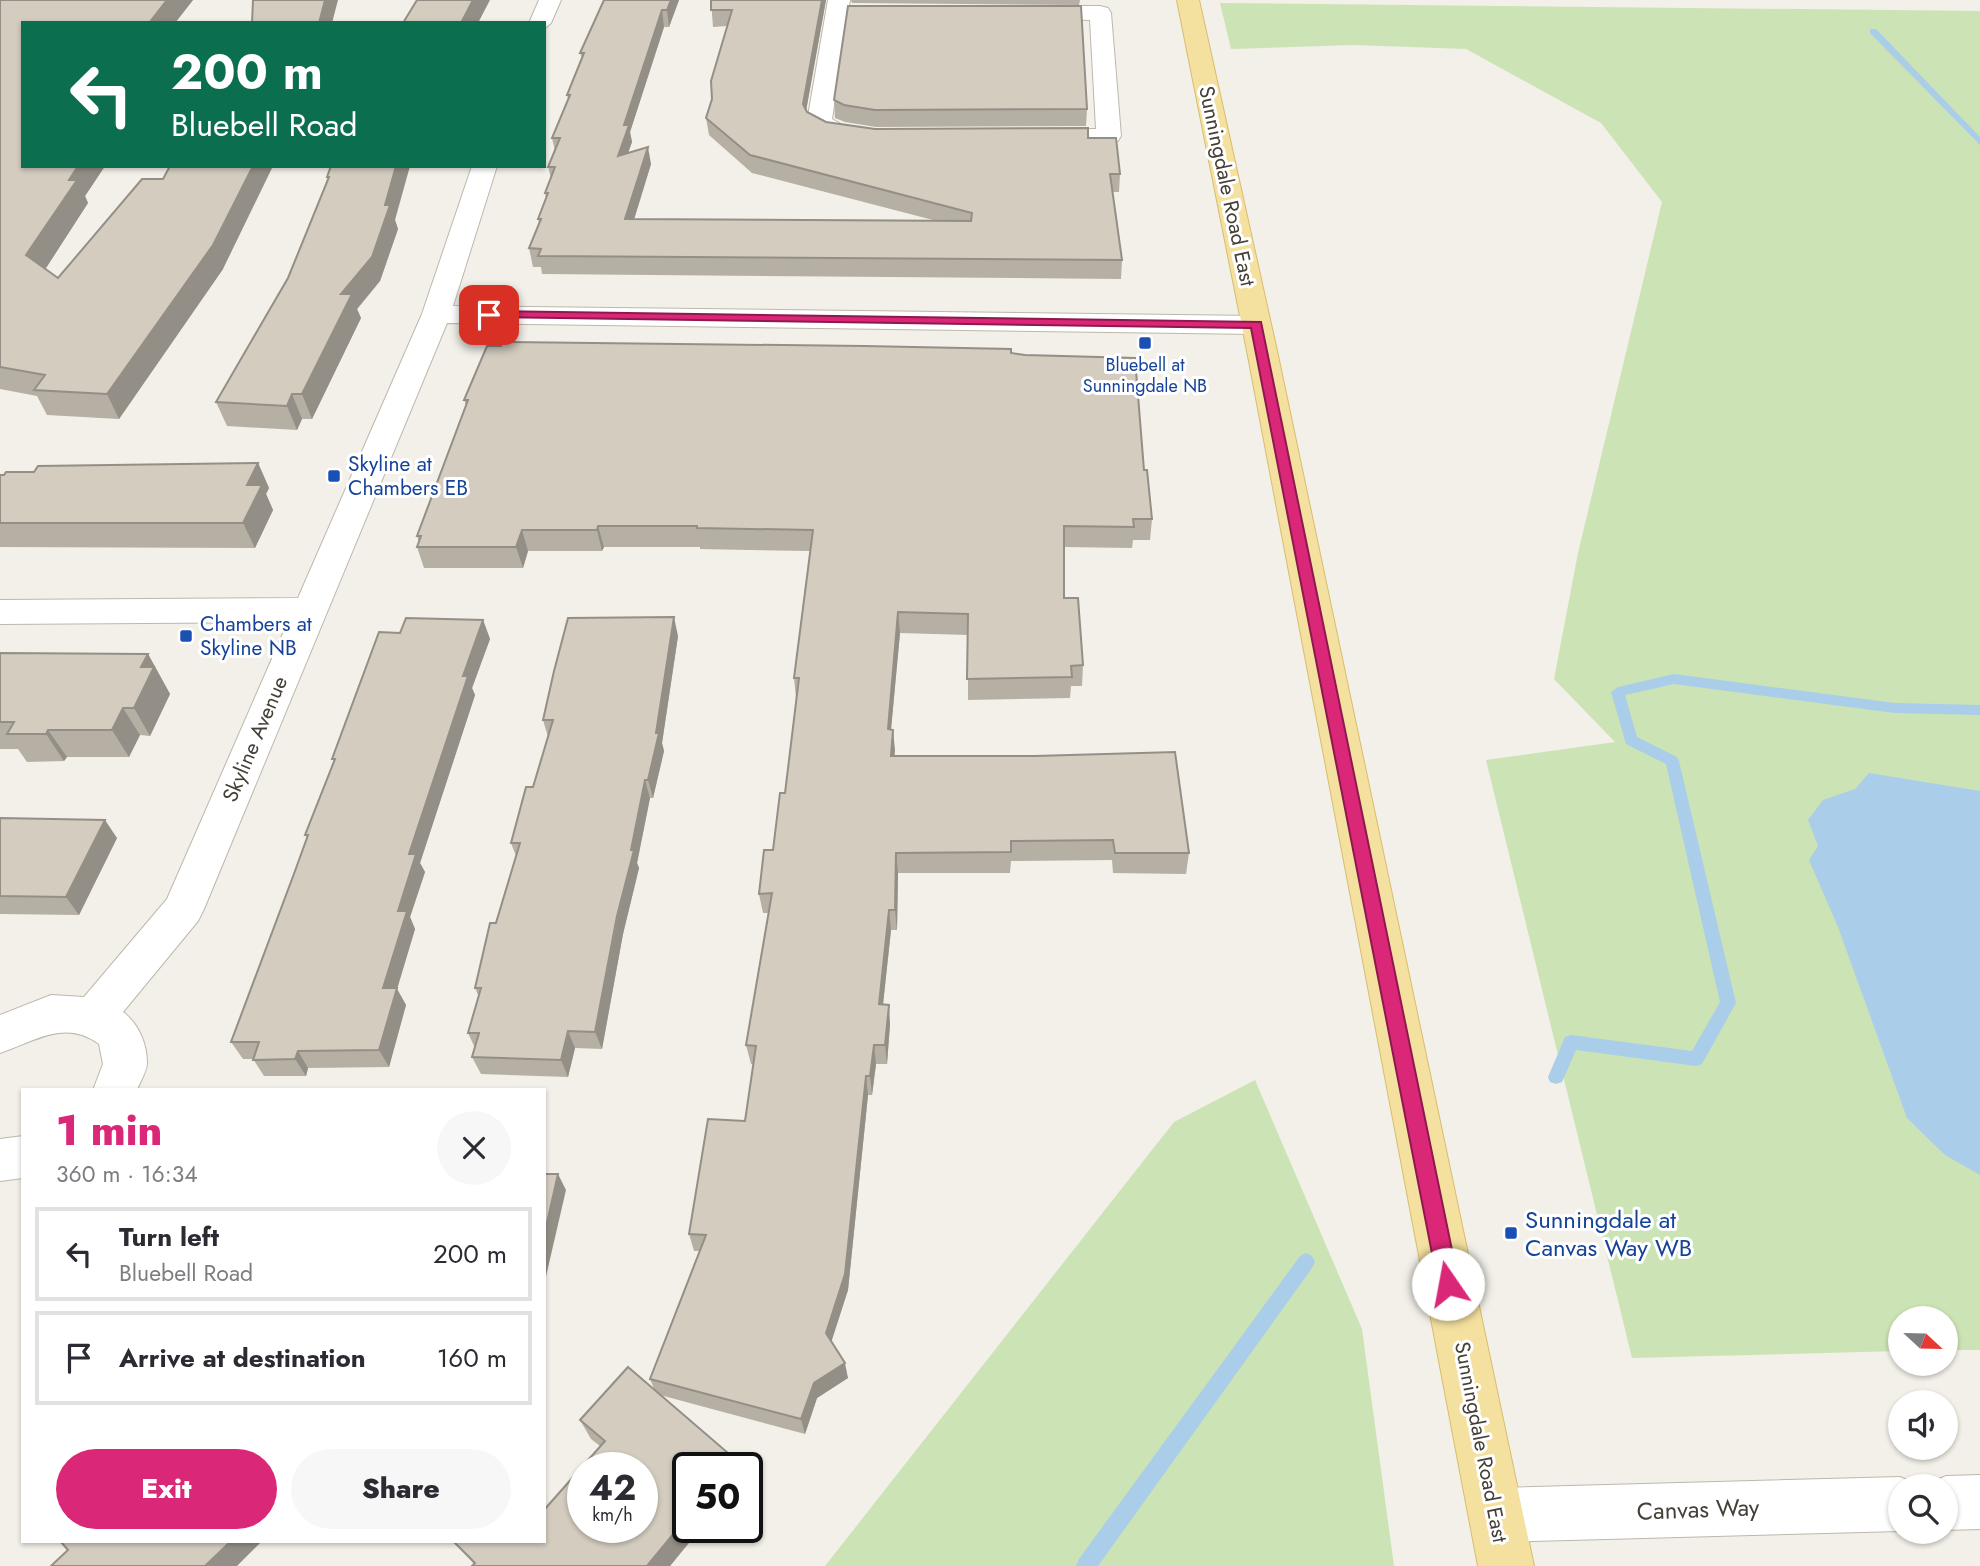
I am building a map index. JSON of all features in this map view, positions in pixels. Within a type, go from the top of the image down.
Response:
[{"type":"main road","name":"Sunningdale Road East","points":[[1188,0],[1257,325],[1506,1566]]},
{"type":"street","points":[[541,21],[550,0]]},
{"type":"street","points":[[890,137],[838,132],[819,122],[838,7],[920,13]]},
{"type":"street","points":[[1003,13],[1100,13],[1109,136],[1013,136]]},
{"type":"street","name":"Skyline Avenue","points":[[94,1016],[183,909],[436,314],[484,168]]},
{"type":"street","points":[[436,314],[1257,325]]},
{"type":"street","points":[[0,612],[242,612],[310,609]]},
{"type":"street","points":[[0,1034],[51,1014],[94,1016],[119,1034],[125,1064],[116,1088]]},
{"type":"street","points":[[0,1160],[21,1157]]},
{"type":"street","points":[[1958,1503],[1980,1502]]},
{"type":"street","name":"Canvas Way","points":[[1496,1515],[1888,1504]]},
{"type":"green space","points":[[1220,3],[1980,11],[1980,1350],[1958,1350],[1958,1306],[1888,1306],[1888,1351],[1632,1358],[1486,760],[1615,742],[1554,679],[1578,553],[1662,202],[1601,123],[1466,49],[1353,45],[1231,49]]},
{"type":"green space","points":[[1255,1080],[1362,1329],[1394,1566],[825,1566],[1174,1122]]},
{"type":"water","points":[[1869,773],[1980,791],[1980,1175],[1945,1155],[1907,1118],[1838,927],[1809,860],[1818,846],[1808,820],[1823,800],[1855,789]]},
{"type":"building","points":[[0,0],[167,0],[151,21],[21,21],[21,168],[77,168],[69,180],[77,180],[26,255],[58,278],[142,179],[163,179],[169,168],[252,168],[213,245],[107,394],[34,390],[45,375],[0,367]]},
{"type":"building","points":[[253,0],[325,0],[320,21],[252,21]]},
{"type":"building","points":[[417,0],[473,0],[462,21],[404,21]]},
{"type":"building","points":[[604,0],[671,0],[667,10],[662,10],[624,125],[629,125],[618,156],[648,147],[625,219],[971,221],[972,213],[750,155],[706,118],[712,99],[711,81],[732,10],[711,10],[711,0],[822,0],[803,104],[807,112],[826,122],[875,129],[1088,128],[1088,138],[1116,138],[1120,174],[1110,174],[1122,260],[538,256],[541,249],[529,248],[541,219],[538,219],[555,167],[548,167],[560,138],[552,138],[584,53],[580,53]]},
{"type":"building","points":[[848,6],[1081,6],[1087,109],[875,110],[844,105],[834,100]]},
{"type":"building","points":[[330,168],[395,168],[385,205],[390,205],[372,257],[341,294],[352,294],[302,394],[292,394],[287,406],[216,402],[288,278]]},
{"type":"building","points":[[503,342],[1011,349],[1011,353],[1025,355],[1135,358],[1144,470],[1147,470],[1152,519],[1133,519],[1134,527],[1064,526],[1064,598],[1078,598],[1083,665],[1071,666],[1072,677],[967,679],[968,614],[898,612],[888,729],[893,730],[891,756],[1175,752],[1189,853],[1115,853],[1113,840],[1011,841],[1011,852],[896,853],[895,910],[889,910],[879,1004],[889,1005],[885,1045],[874,1045],[870,1076],[866,1076],[845,1274],[826,1333],[845,1363],[814,1383],[801,1419],[650,1379],[706,1235],[689,1234],[708,1119],[745,1121],[756,1046],[746,1045],[772,893],[759,894],[764,850],[773,850],[780,793],[785,793],[799,678],[794,678],[813,530],[598,526],[597,530],[522,530],[516,547],[417,547],[421,536],[417,536],[468,400],[464,400],[487,346],[501,346]]},
{"type":"building","points":[[258,463],[247,485],[262,485],[243,523],[0,523],[0,475],[6,472],[34,472],[38,466]]},
{"type":"building","points":[[674,617],[656,733],[659,733],[648,780],[645,780],[631,850],[634,850],[617,916],[595,1032],[568,1031],[561,1060],[472,1057],[479,1033],[468,1033],[481,988],[475,988],[490,923],[496,923],[520,843],[511,843],[526,787],[533,787],[553,720],[543,720],[568,618]]},
{"type":"building","points":[[406,618],[483,620],[463,676],[468,676],[409,854],[416,854],[398,911],[407,911],[383,988],[397,988],[379,1050],[298,1051],[295,1059],[253,1060],[259,1042],[231,1042],[308,835],[305,835],[335,759],[332,759],[379,632],[400,633]]},
{"type":"building","points":[[0,653],[148,654],[141,667],[154,667],[134,708],[123,708],[112,730],[48,730],[46,734],[7,734],[14,722],[0,722]]},
{"type":"building","points":[[0,818],[105,820],[66,897],[0,896]]},
{"type":"building","points":[[546,1174],[558,1174],[546,1227]]},
{"type":"building","points":[[628,1367],[727,1452],[672,1452],[672,1536],[647,1566],[472,1566],[475,1563],[455,1543],[546,1543],[546,1508],[567,1484],[567,1543],[658,1543],[658,1452],[595,1452],[605,1441],[580,1420]]},
{"type":"building","points":[[62,1543],[229,1543],[205,1566],[51,1566],[68,1550]]},
{"type":"waterway","points":[[1873,31],[1980,142]]},
{"type":"waterway","points":[[1556,1077],[1571,1042],[1696,1059],[1728,1003],[1672,761],[1631,740],[1618,692],[1674,679],[1895,708],[1980,710]]},
{"type":"waterway","points":[[1086,1566],[1306,1262]]},
{"type":"place","name":"Bluebell at Sunningdale NB","points":[[1145,343]]},
{"type":"place","name":"Skyline at Chambers EB","points":[[334,476]]},
{"type":"place","name":"Chambers at Skyline NB","points":[[186,636]]},
{"type":"place","name":"Sunningdale at Canvas Way WB","points":[[1511,1233]]},
{"type":"route","points":[[489,315],[1257,325],[1448,1284]]}]
